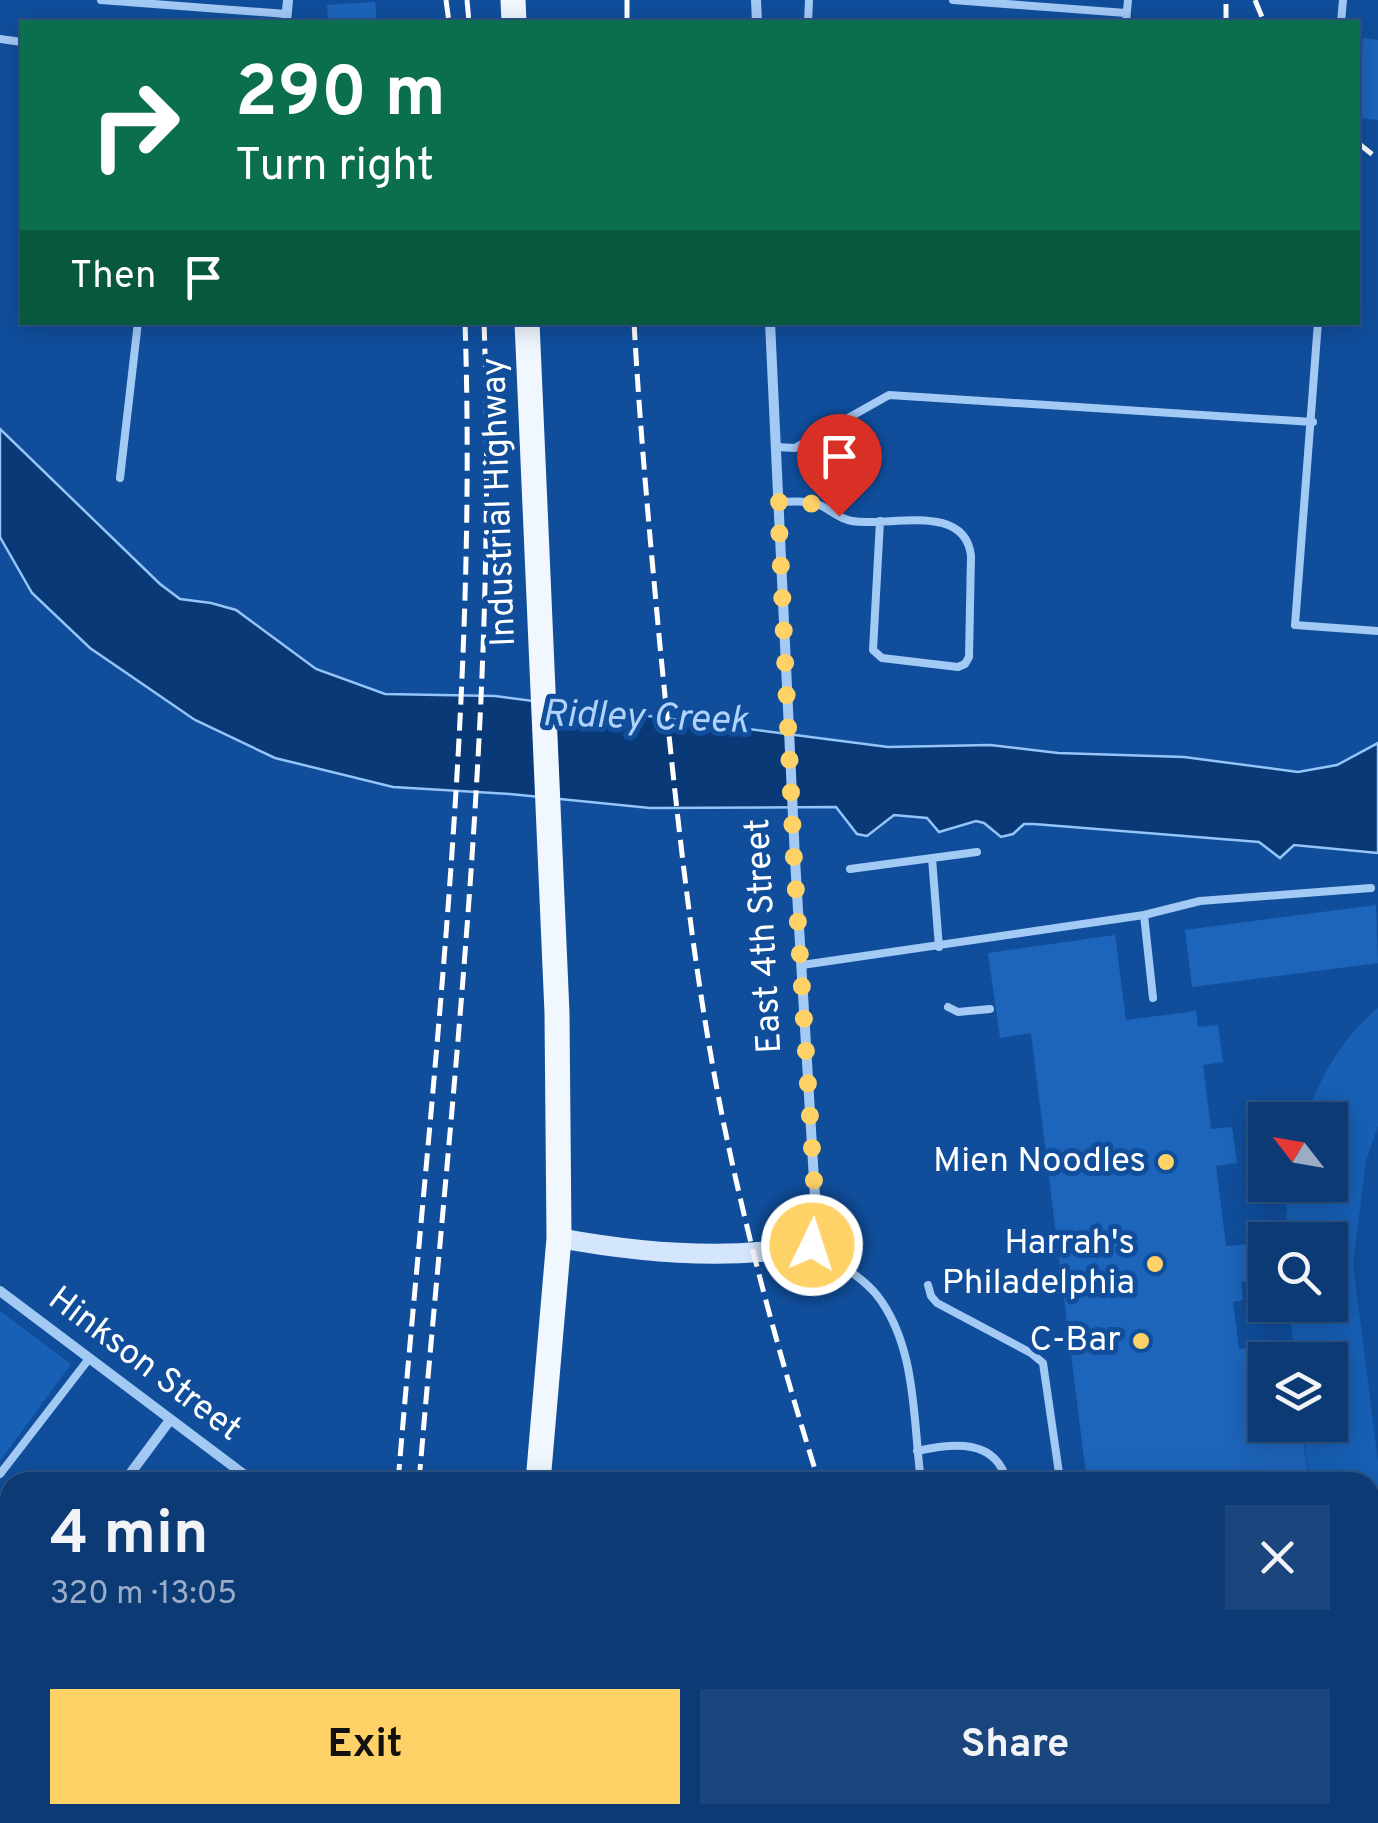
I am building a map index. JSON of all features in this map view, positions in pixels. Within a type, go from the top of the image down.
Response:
[{"type":"main road","name":"Industrial Highway","points":[[527,325],[557,1013],[559,1238]]},
{"type":"main road","points":[[539,1472],[559,1238]]},
{"type":"street","points":[[287,18],[288,0]]},
{"type":"street","name":"East 4th Street","points":[[770,325],[794,860],[815,1197],[812,1245]]},
{"type":"street","points":[[559,1238],[669,1252],[775,1252],[812,1245]]},
{"type":"street","name":"Hinkson Street","points":[[0,1291],[240,1472]]},
{"type":"street","points":[[131,1472],[170,1420]]},
{"type":"lane","points":[[100,0],[287,18]]},
{"type":"lane","points":[[953,0],[1126,18],[1128,0]]},
{"type":"lane","points":[[120,478],[138,325]]},
{"type":"lane","points":[[1318,325],[1295,625],[1378,631]]},
{"type":"lane","points":[[776,447],[795,448],[889,395],[1313,422]]},
{"type":"lane","points":[[778,502],[820,504],[847,520],[948,523],[956,526],[970,540],[969,657],[965,664],[882,658],[873,650],[880,521]]},
{"type":"lane","points":[[850,869],[977,852]]},
{"type":"lane","points":[[932,858],[939,947]]},
{"type":"lane","points":[[802,965],[1144,915],[1200,901],[1370,888]]},
{"type":"lane","points":[[1144,915],[1153,998]]},
{"type":"lane","points":[[948,1007],[958,1012],[990,1009]]},
{"type":"lane","points":[[812,1245],[856,1275],[891,1316],[911,1387],[920,1472]]},
{"type":"lane","points":[[928,1284],[930,1296],[937,1303],[1032,1353],[1043,1363],[1059,1472]]},
{"type":"lane","points":[[2,1472],[88,1360]]},
{"type":"lane","points":[[917,1451],[944,1445],[978,1448],[999,1462],[1003,1472]]},
{"type":"shaded area","points":[[1378,1008],[1378,1126],[1366,1161],[1353,1264],[1378,1472],[1309,1472],[1304,1442],[1348,1442],[1348,1342],[1293,1342],[1291,1322],[1348,1322],[1348,1222],[1286,1222],[1287,1202],[1348,1202],[1348,1102],[1312,1102],[1344,1044]]},
{"type":"shaded area","points":[[0,1311],[71,1364],[0,1461]]},
{"type":"water","name":"Ridley Creek","points":[[0,429],[180,599],[236,610],[316,669],[385,694],[495,696],[888,747],[990,745],[1058,753],[1184,757],[1298,772],[1337,765],[1378,743],[1378,853],[1294,845],[1280,858],[1259,842],[1034,824],[1024,824],[1013,834],[1001,837],[976,821],[939,832],[927,818],[894,815],[867,836],[857,834],[836,807],[650,808],[393,787],[275,758],[195,720],[90,648],[32,593],[0,537]]},
{"type":"building","points":[[375,2],[377,20],[328,20],[327,5]]},
{"type":"building","points":[[1363,38],[1378,40],[1378,120],[1360,118]]},
{"type":"building","points":[[1376,905],[1378,963],[1192,987],[1185,930]]},
{"type":"building","name":"Harrah's Philadelphia","points":[[1115,935],[1126,1020],[1196,1011],[1198,1027],[1218,1025],[1223,1062],[1203,1065],[1211,1129],[1232,1127],[1237,1163],[1216,1166],[1226,1246],[1248,1244],[1248,1281],[1241,1282],[1243,1300],[1233,1302],[1239,1349],[1248,1348],[1248,1442],[1303,1442],[1308,1472],[1086,1472],[1031,1033],[1000,1038],[988,953]]},
{"type":"railway","points":[[446,0],[449,20]]},
{"type":"railway","points":[[467,0],[469,20]]},
{"type":"railway","points":[[627,0],[627,20]]},
{"type":"railway","points":[[1226,0],[1226,20]]},
{"type":"railway","points":[[1255,0],[1263,20]]},
{"type":"railway","points":[[1360,145],[1378,159]]},
{"type":"railway","points":[[399,1472],[458,758],[465,613],[465,325]]},
{"type":"railway","points":[[420,1472],[478,758],[487,467],[484,325]]},
{"type":"railway","points":[[634,325],[666,706],[703,1006],[744,1215],[816,1472]]},
{"type":"place","name":"Mien Noodles","points":[[1166,1162]]},
{"type":"place","name":"Harrah's Philadelphia","points":[[1155,1264]]},
{"type":"place","name":"C-Bar","points":[[1141,1341]]},
{"type":"route","points":[[812,1245],[815,1197],[794,860],[778,502],[820,504],[839,516]]}]
